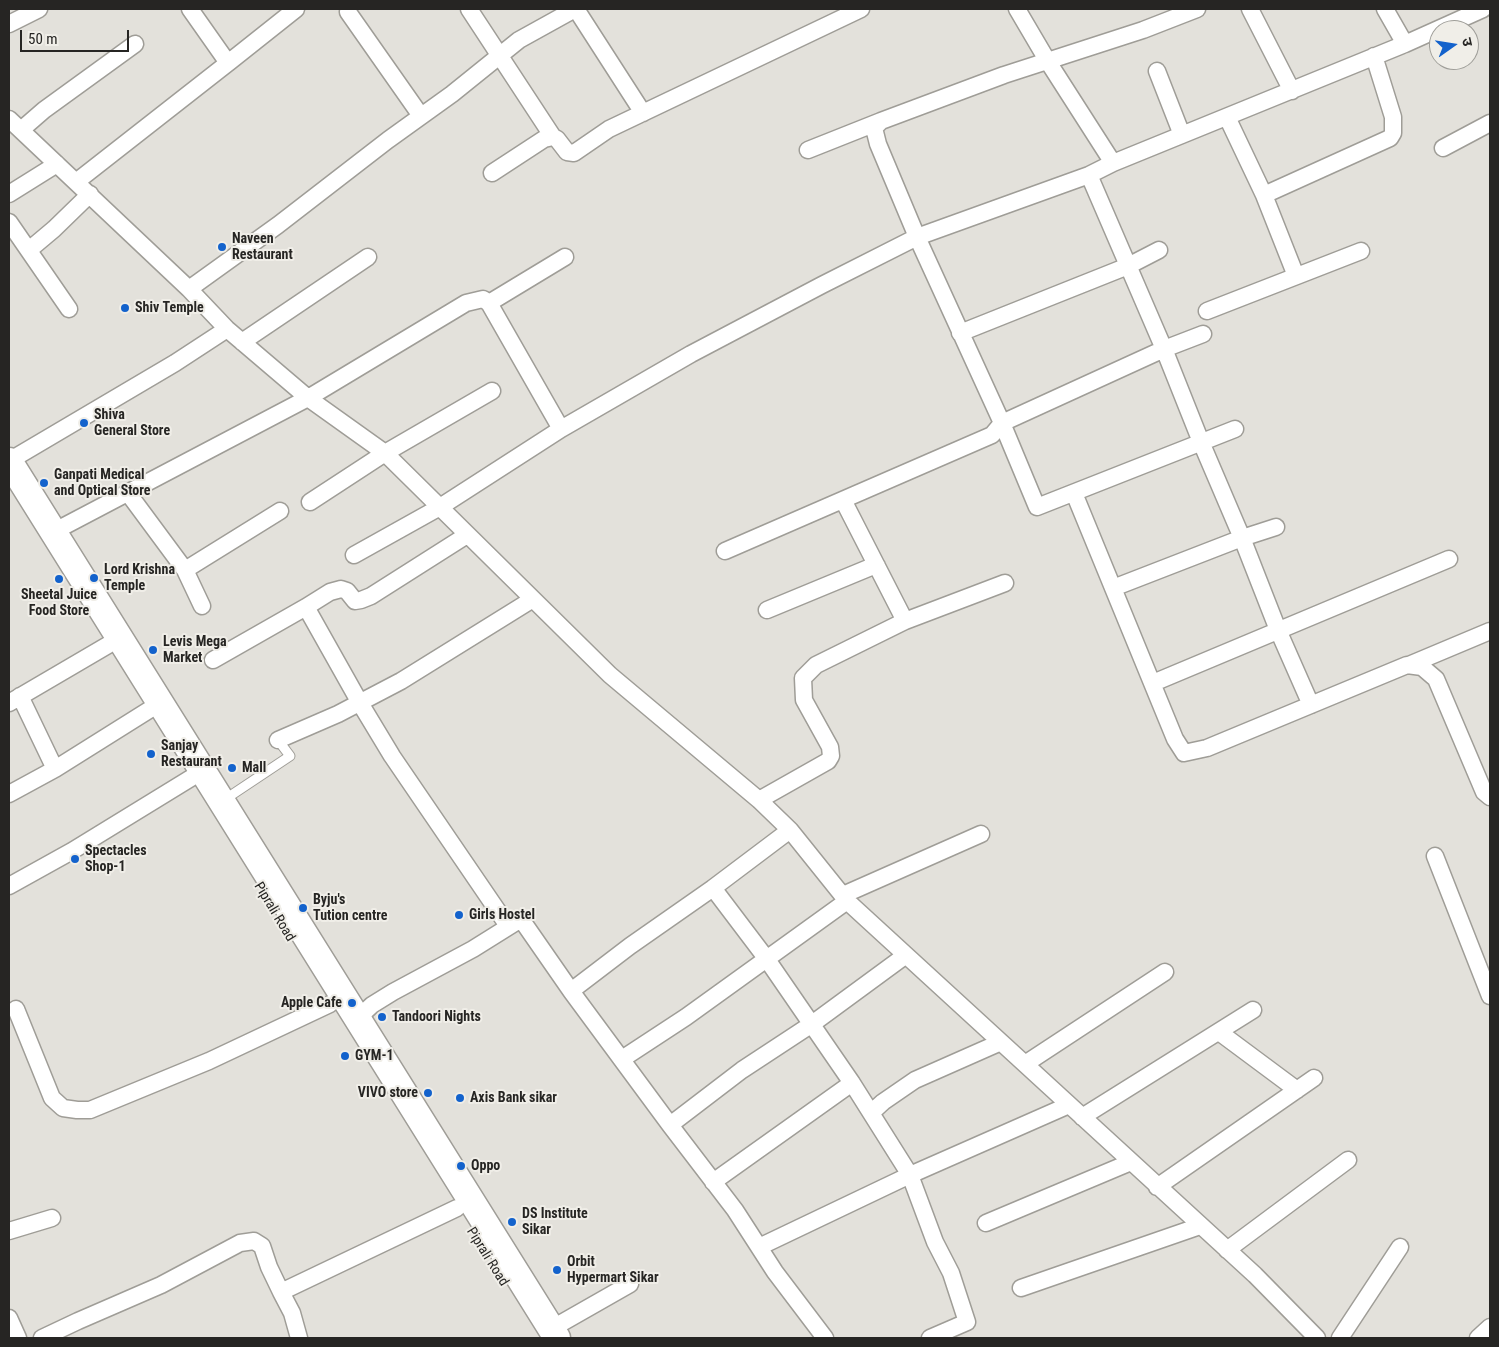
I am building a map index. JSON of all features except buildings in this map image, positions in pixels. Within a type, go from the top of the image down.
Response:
[{"type":"main road","points":[[9,461],[357,1019],[548,1335]]},
{"type":"main road","name":"Piprali Road","points":[[9,488],[149,710],[457,1208],[548,1335]]},
{"type":"street","points":[[9,24],[39,9]]},
{"type":"street","points":[[190,9],[228,63]]},
{"type":"street","points":[[76,182],[296,9]]},
{"type":"street","points":[[469,9],[553,137],[557,139],[567,152],[574,153],[609,129],[861,9]]},
{"type":"street","points":[[1017,9],[1047,60],[1113,163]]},
{"type":"street","points":[[808,150],[1047,60],[1143,30],[1197,9]]},
{"type":"street","points":[[1250,9],[1292,91]]},
{"type":"street","points":[[1385,9],[1405,44]]},
{"type":"street","points":[[354,555],[440,507],[561,429],[691,354],[822,284],[917,237],[1089,175],[1113,163],[1292,91],[1484,9]]},
{"type":"street","points":[[189,289],[452,94],[519,40],[572,10],[643,113]]},
{"type":"street","points":[[348,12],[421,116]]},
{"type":"street","points":[[21,130],[44,110],[135,44]]},
{"type":"street","points":[[1264,195],[1390,138],[1393,133],[1393,117],[1374,56]]},
{"type":"street","points":[[1157,71],[1182,135]]},
{"type":"street","points":[[1226,117],[1264,195],[1296,276]]},
{"type":"street","points":[[9,119],[189,289],[227,329],[308,398],[385,453],[610,675],[759,800],[790,830],[845,898],[1255,1275],[1317,1338]]},
{"type":"street","points":[[882,121],[874,128],[878,144],[917,237],[1002,423],[1037,507],[1235,429]]},
{"type":"street","points":[[1443,148],[1490,123]]},
{"type":"street","points":[[492,173],[544,139],[553,137]]},
{"type":"street","points":[[9,194],[57,164]]},
{"type":"street","points":[[1089,175],[1164,349],[1278,630],[1311,705]]},
{"type":"street","points":[[29,250],[90,194]]},
{"type":"street","points":[[9,222],[69,309]]},
{"type":"street","points":[[960,332],[1128,266],[1159,250]]},
{"type":"street","points":[[1207,311],[1361,252]]},
{"type":"street","points":[[242,342],[368,257]]},
{"type":"street","points":[[489,303],[565,257]]},
{"type":"street","points":[[53,532],[308,398],[466,303],[482,299],[489,303],[561,429]]},
{"type":"street","points":[[9,461],[176,363],[227,329]]},
{"type":"street","points":[[725,551],[992,435],[1002,423],[1164,349],[1203,334]]},
{"type":"street","points":[[310,502],[385,453],[492,391]]},
{"type":"street","points":[[128,493],[185,570],[202,606]]},
{"type":"street","points":[[1074,493],[1175,739],[1184,753],[1207,748],[1490,632]]},
{"type":"street","points":[[843,500],[905,621]]},
{"type":"street","points":[[185,570],[280,511]]},
{"type":"street","points":[[1114,588],[1242,538],[1276,528]]},
{"type":"street","points":[[213,660],[330,592],[341,589],[347,591],[355,600],[362,600],[371,596],[467,535]]},
{"type":"street","points":[[1153,684],[1449,559]]},
{"type":"street","points":[[767,610],[877,566]]},
{"type":"street","points":[[759,800],[828,761],[831,756],[830,747],[804,700],[803,678],[816,665],[905,621],[1005,583]]},
{"type":"street","points":[[278,740],[338,714],[401,682],[533,599]]},
{"type":"street","points":[[306,607],[392,756],[508,926]]},
{"type":"street","points":[[54,769],[14,699],[108,645]]},
{"type":"street","points":[[1407,665],[1422,666],[1436,679],[1484,792],[1490,797]]},
{"type":"street","points":[[9,794],[54,769],[149,710]]},
{"type":"street","points":[[9,886],[72,851],[191,778]]},
{"type":"street","points":[[572,990],[790,830]]},
{"type":"street","points":[[622,1059],[686,1017],[845,898],[981,834]]},
{"type":"street","points":[[1435,856],[1490,996]]},
{"type":"street","points":[[713,888],[766,958],[812,1024],[910,1175],[935,1242],[951,1273],[967,1322],[930,1338]]},
{"type":"street","points":[[357,1019],[372,1005],[393,992],[473,949],[521,918],[670,1125],[735,1210],[775,1272],[824,1338]]},
{"type":"street","points":[[670,1125],[742,1070],[812,1024],[906,955]]},
{"type":"street","points":[[1025,1064],[1165,972]]},
{"type":"street","points":[[16,1009],[52,1098],[63,1108],[90,1110],[209,1061],[330,1004]]},
{"type":"street","points":[[1082,1117],[1253,1010]]},
{"type":"street","points":[[1219,1032],[1297,1090]]},
{"type":"street","points":[[871,1114],[883,1102],[914,1080],[1001,1042]]},
{"type":"street","points":[[1158,1187],[1314,1078]]},
{"type":"street","points":[[713,1182],[852,1083]]},
{"type":"street","points":[[759,1247],[910,1175],[1069,1105]]},
{"type":"street","points":[[1227,1250],[1348,1160]]},
{"type":"street","points":[[986,1223],[1131,1162]]},
{"type":"street","points":[[281,1292],[457,1208]]},
{"type":"street","points":[[9,1231],[52,1218]]},
{"type":"street","points":[[1021,1288],[1200,1226]]},
{"type":"street","points":[[42,1338],[161,1285],[240,1243],[254,1242],[262,1246],[292,1313],[299,1338]]},
{"type":"street","points":[[1340,1338],[1400,1247]]},
{"type":"street","points":[[548,1335],[630,1284]]},
{"type":"street","points":[[9,1318],[18,1338]]},
{"type":"street","points":[[1478,1338],[1490,1327]]},
{"type":"lane","points":[[222,802],[290,756],[278,740]]},
{"type":"place","name":"Naveen Restaurant","points":[[222,247]]},
{"type":"place","name":"Shiv Temple","points":[[125,308]]},
{"type":"place","name":"Shiva General Store","points":[[84,423]]},
{"type":"place","name":"Ganpati Medical and Optical Store","points":[[44,483]]},
{"type":"place","name":"Lord Krishna Temple","points":[[94,578]]},
{"type":"place","name":"Sheetal Juice Food Store","points":[[59,579]]},
{"type":"place","name":"Levis Mega Market","points":[[153,650]]},
{"type":"place","name":"Sanjay Restaurant","points":[[151,754]]},
{"type":"place","name":"Mall","points":[[232,768]]},
{"type":"place","name":"Spectacles Shop-1","points":[[75,859]]},
{"type":"place","name":"Byju's Tution centre","points":[[303,908]]},
{"type":"place","name":"Girls Hostel","points":[[459,915]]},
{"type":"place","name":"Apple Cafe","points":[[352,1003]]},
{"type":"place","name":"Tandoori Nights","points":[[382,1017]]},
{"type":"place","name":"GYM-1","points":[[345,1056]]},
{"type":"place","name":"VIVO store","points":[[428,1093]]},
{"type":"place","name":"Axis Bank sikar","points":[[460,1098]]},
{"type":"place","name":"Oppo","points":[[461,1166]]},
{"type":"place","name":"DS Institute Sikar","points":[[512,1222]]},
{"type":"place","name":"Orbit Hypermart Sikar","points":[[557,1270]]}]
